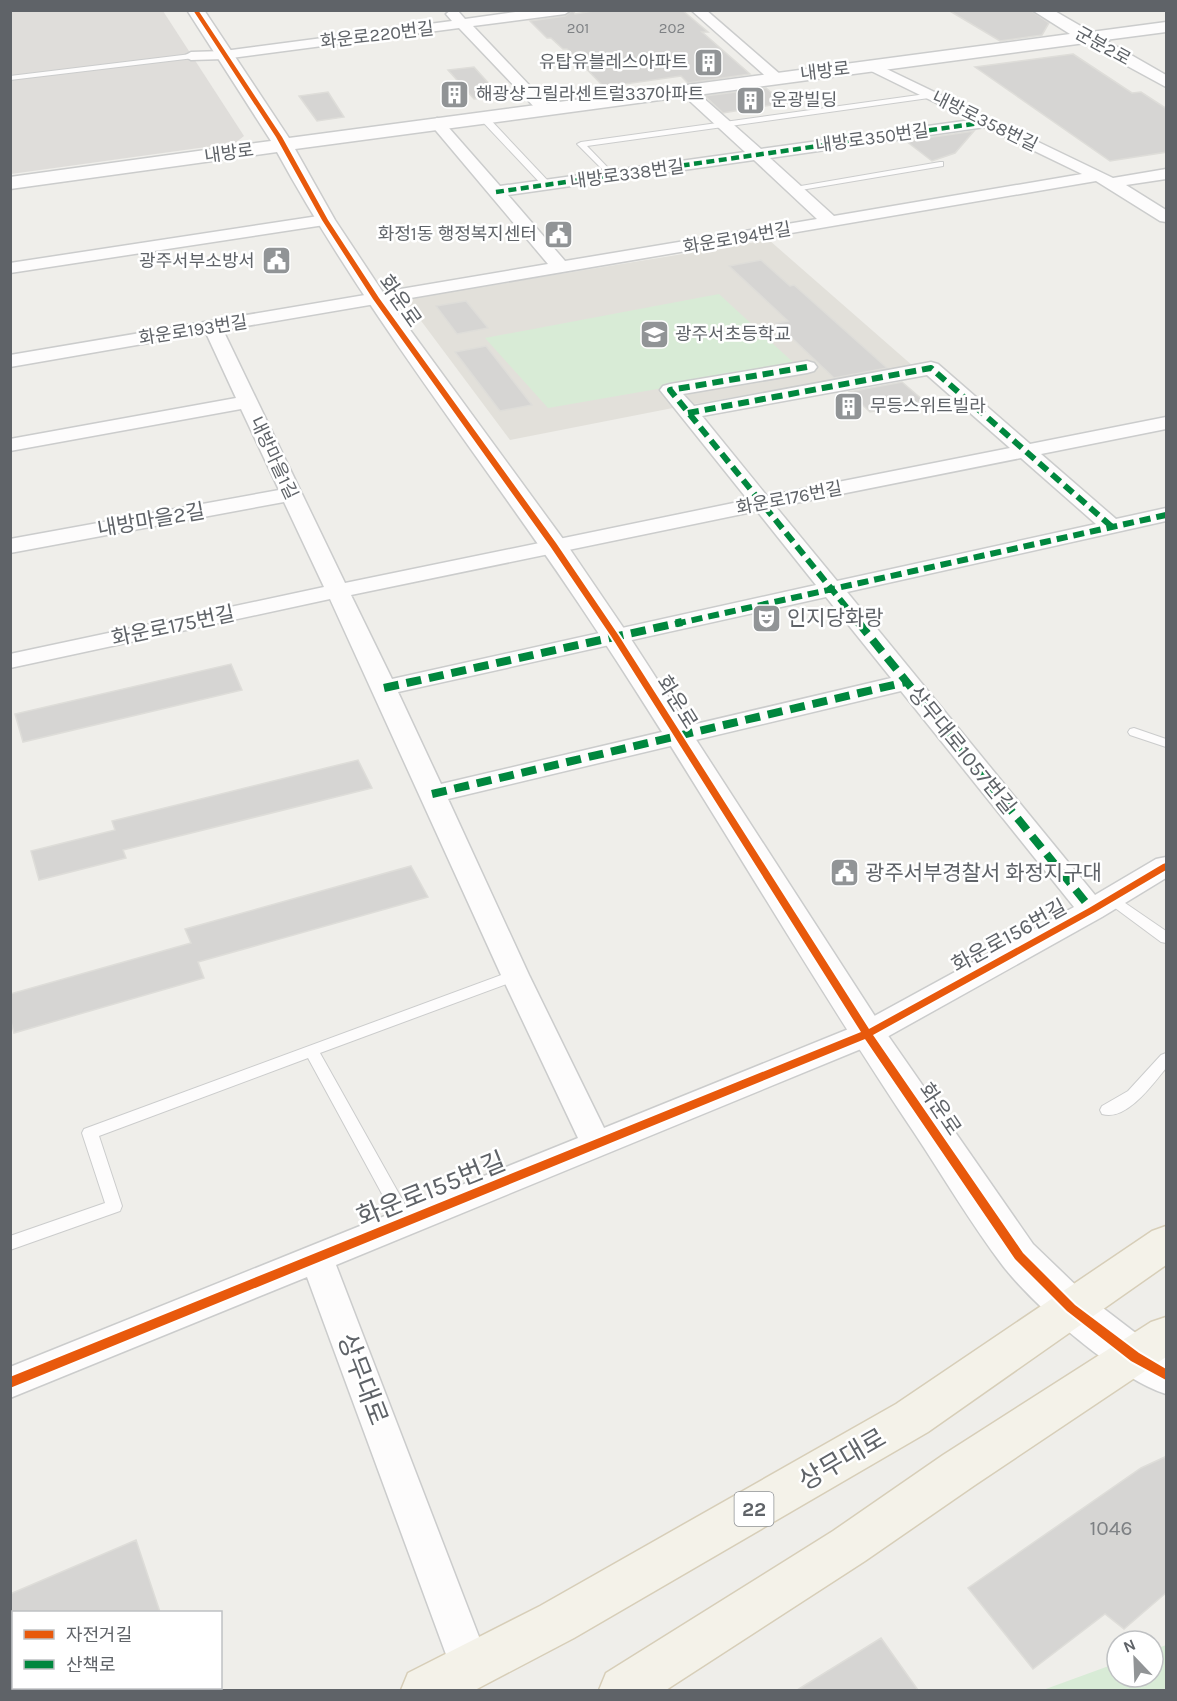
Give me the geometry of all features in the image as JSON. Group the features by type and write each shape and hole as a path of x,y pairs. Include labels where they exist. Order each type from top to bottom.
{"main road":[{"name":"상무대로","path":"425,1690 557,1622 912,1418 1167,1243"},
{"path":"622,1690 849,1546 959,1470 1156,1356"}],"street":[{"name":"화운로","path":"195,10 284,146 325,220 376,299 553,545 615,636 867,1034 1019,1256 1071,1308 1156,1356"},
{"path":"450,10 544,109"},
{"name":"화운로220번길","path":"191,56 224,55 565,10"},
{"path":"697,10 776,78"},
{"name":"군분2로","path":"1040,10 1167,82"},
{"name":"내방로","path":"10,183 437,123 1167,27"},
{"name":"내방로358번길","path":"870,65 1105,179 1167,218"},
{"path":"686,90 831,222"},
{"name":"내방로350번길","path":"757,155 987,122"},
{"path":"437,123 561,268"},
{"name":"내방로338번길","path":"496,192 757,155"},
{"name":"화운로194번길","path":"376,299 831,222 1105,179 1167,174"},
{"path":"10,268 325,220"},
{"name":"화운로193번길","path":"10,360 376,299"},
{"name":"내방마을1길","path":"212,327 336,590"},
{"path":"807,367 670,390 685,410 930,368 1112,527"},
{"path":"10,445 248,402"},
{"name":"상무대로1057번길","path":"685,410 906,682 1102,904"},
{"name":"화운로176번길","path":"553,545 1167,423"},
{"name":"내방마을2길","path":"10,546 291,494"},
{"path":"384,688 1167,514"},
{"name":"화운로175번길","path":"10,661 553,545"},
{"path":"336,590 384,688 514,975 597,1145"},
{"name":"화운로","path":"432,794 906,682"},
{"name":"화운로156번길","path":"867,1034 1167,866"},
{"name":"화운로155번길","path":"10,1383 867,1034"},
{"name":"상무대로","path":"317,1258 471,1668"}],"lane":[{"path":"10,78 191,56"},
{"name":"내방로350번길","path":"611,176 581,144 933,95"},
{"path":"483,117 547,185"},
{"name":"내방로350번길","path":"795,189 939,164"},
{"path":"1134,732 1167,743"},
{"path":"1102,904 1167,938"},
{"path":"10,1243 114,1206 90,1133 514,975"},
{"path":"312,1052 405,1222"},
{"path":"1107,1110 1124,1105 1134,1097 1167,1059"}],"shaded area":[{"path":"10,11 163,11 244,136 235,143 11,174"},
{"name":"광주서초등학교","path":"769,240 913,366 683,406 510,440 407,302 413,298"}],"green space":[{"path":"719,294 796,365 548,408 485,338"},
{"path":"1165,1645 1166,1690 1043,1690 1105,1667 1105,1689 1165,1689"}],"building":[{"path":"573,10 575,14 600,10 682,10 708,32 702,32 750,74 688,83 681,76 604,87 567,49 563,49 551,38 547,38 530,21 565,16"},
{"path":"948,10 1030,10 1049,23 1042,35 1000,41"},
{"path":"1073,54 1132,93 1141,92 1167,109 1167,152 1110,161 975,67"},
{"path":"474,67 500,96 474,99 448,70"},
{"name":"운광빌딩","path":"766,88 784,103 723,113 705,96"},
{"path":"328,92 344,117 317,121 299,96"},
{"path":"974,131 955,153 932,161 906,141"},
{"path":"761,260 790,286 794,285 887,368 834,378 776,323 788,321 729,266"},
{"path":"466,301 488,328 457,334 436,306"},
{"path":"486,346 532,405 500,411 455,352"},
{"path":"902,382 924,401 870,412 849,392"},
{"path":"231,664 242,690 23,742 15,714"},
{"path":"358,760 372,788 123,850 126,858 39,880 31,851 115,830 112,821"},
{"path":"411,866 428,897 198,962 204,978 14,1033 10,1018 10,994 191,943 185,929"},
{"path":"1167,1456 1167,1592 1124,1629 1105,1614 1033,1669 968,1588 1141,1468"},
{"path":"136,1540 160,1611 10,1612 10,1594"},
{"path":"881,1638 918,1690 797,1690"}],"marked path":[{"path":"496,192 987,122"},
{"path":"807,367 670,390 1092,910"},
{"path":"688,413 931,368 1112,527"},
{"path":"384,688 1166,515"},
{"path":"432,794 906,682"}],"cycle path":[{"path":"195,10 279,137 325,220 376,299 553,545 615,636 867,1034 1019,1256 1071,1308 1135,1357 1166,1375"},
{"path":"10,1383 867,1034 1092,910 1166,866"}],"place":[{"name":"유탑유블레스아파트","path":"709,62"},
{"name":"해광샹그릴라센트럴337아파트","path":"455,94"},
{"name":"운광빌딩","path":"750,100"},
{"name":"화정1동 행정복지센터","path":"558,234"},
{"name":"광주서부소방서","path":"276,261"},
{"name":"광주서초등학교","path":"654,334"},
{"name":"무등스위트빌라","path":"849,406"},
{"name":"인지당화랑","path":"766,618"},
{"name":"광주서부경찰서 화정지구대","path":"844,873"}]}
